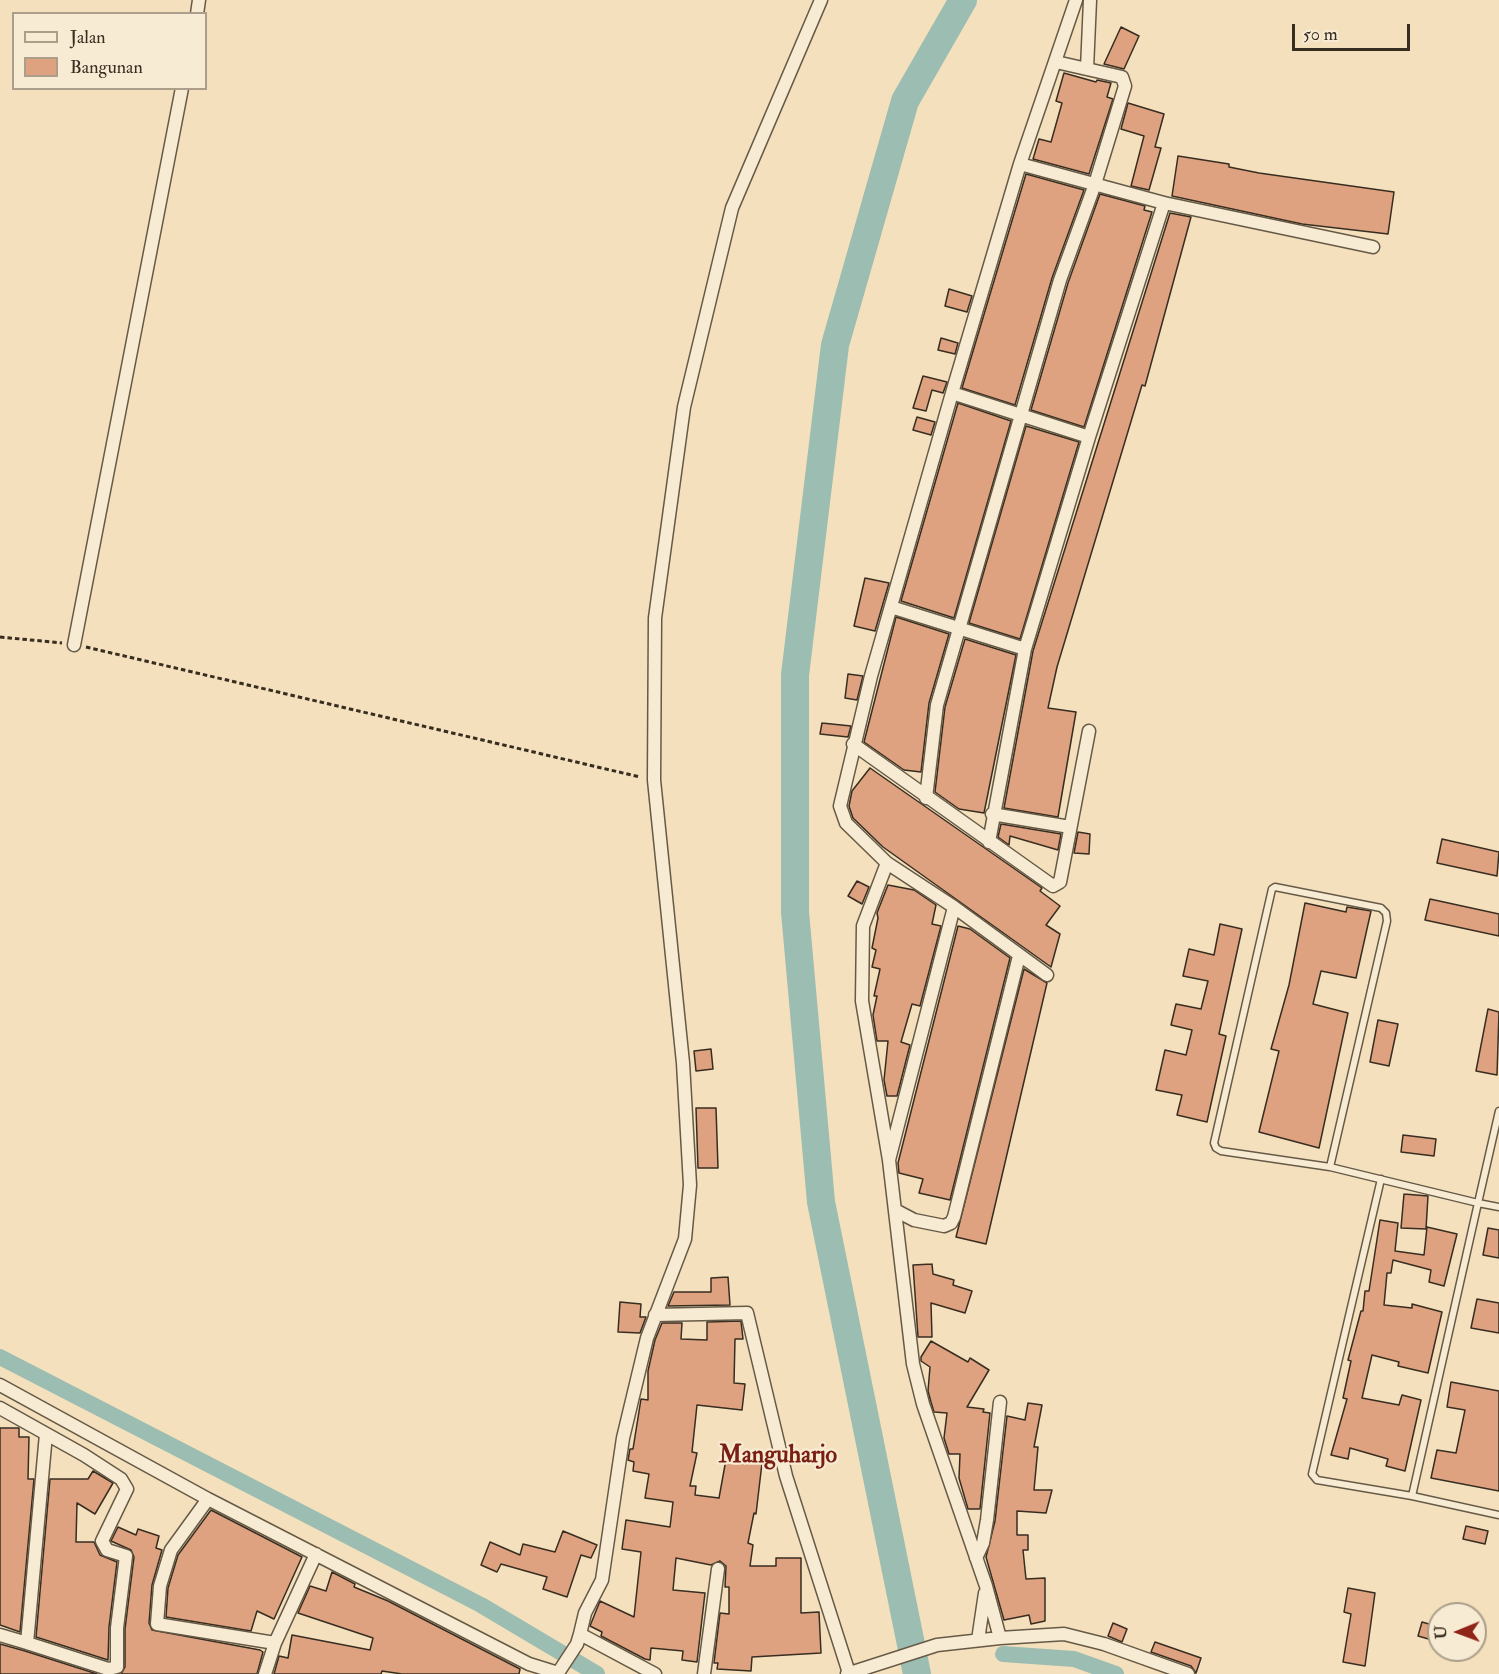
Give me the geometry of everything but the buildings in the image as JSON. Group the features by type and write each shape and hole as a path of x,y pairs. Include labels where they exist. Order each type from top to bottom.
{"street":[{"path":"0,1635 113,1669 119,1663 117,1628 126,1556 107,1550 102,1541 127,1489 121,1479 0,1408 5,1389 208,1499 529,1664 559,1671 579,1639 585,1612 602,1580 623,1438 655,1315 685,1239 690,1185 686,1104 654,780 655,618 684,407 732,208 821,0"},
{"path":"1047,975 954,907 887,863 846,823 840,806 853,744 952,393 1020,164 1076,0"},
{"path":"1087,69 1090,0"},
{"path":"926,798 937,705 1060,280 1095,184 1125,81 1122,77 1056,62"},
{"path":"74,645 182,90"},
{"path":"1020,164 1164,203 1373,247"},
{"path":"989,842 992,814 1025,649 1089,437 1164,203"},
{"path":"952,393 1089,437"},
{"path":"891,607 1025,649"},
{"path":"853,744 1053,886 1060,882 1089,731"},
{"path":"992,814 1070,827"},
{"path":"887,863 863,926 862,1001 889,1160 914,1364 923,1404 986,1586 1000,1638"},
{"path":"889,1160 954,907"},
{"path":"895,1210 914,1220 944,1226 951,1223 1019,956"},
{"path":"655,1315 747,1313 786,1476 848,1674 937,1646 978,1640 1064,1634 1104,1644 1188,1674"},
{"path":"976,1558 983,1543 987,1520 1000,1402"},
{"path":"27,1643 46,1434"},
{"path":"208,1499 171,1550 160,1586 157,1624 275,1643"},
{"path":"265,1674 275,1643 316,1554"},
{"path":"704,1674 718,1569"},
{"path":"978,1640 986,1586"},
{"path":"579,1639 655,1674"}],"lane":[{"path":"1330,1167 1387,921 1381,908 1275,887 1272,889 1214,1143 1221,1151 1330,1167 1499,1207"},
{"path":"1412,1496 1499,1111"},
{"path":"1381,1179 1312,1474 1317,1480 1412,1496 1499,1515"}],"path":[{"path":"0,637 74,645 654,780"}],"waterway":[{"path":"917,1674 821,1202 795,912 795,675 835,345 905,101 963,0"},
{"path":"0,1357 481,1605 597,1674"},
{"path":"1003,1654 1074,1659 1116,1674"}],"district":[{"name":"Manguharjo","path":"778,1457"}]}
